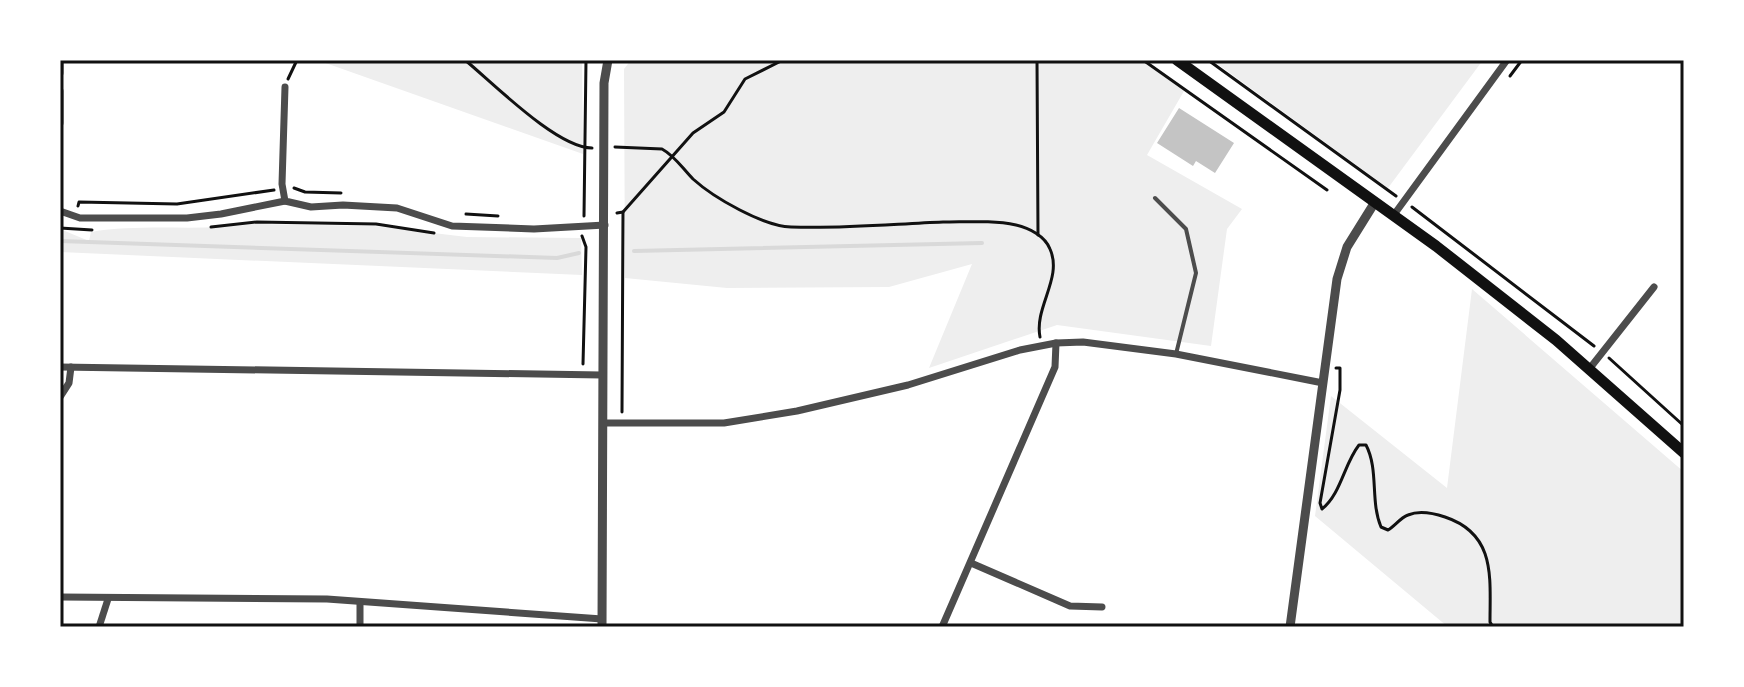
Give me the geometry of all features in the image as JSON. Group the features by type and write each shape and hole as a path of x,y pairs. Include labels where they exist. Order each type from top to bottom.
{"main road":[{"path":"1177,60 1436,246 1590,368 1684,453"}],"street":[{"path":"60,60 60,73"},
{"path":"60,597 327,599 602,623 604,83 608,60"},
{"path":"1393,216 1507,60"},
{"path":"285,87 285,201"},
{"path":"60,91 60,123"},
{"path":"60,211 74,217 203,217 285,201 311,207 397,208 452,226 534,229 605,225"},
{"path":"1290,627 1337,279 1347,247 1375,202"},
{"path":"1590,368 1654,287"},
{"path":"603,423 724,423 797,411 908,385 1056,343 1083,342 1176,354 1323,383"},
{"path":"942,627 1055,367 1056,343"},
{"path":"60,367 602,375"},
{"path":"60,397 69,383 71,367"},
{"path":"971,563 1070,606 1102,607"},
{"path":"99,627 108,599"},
{"path":"360,602 360,627"}],"lane":[{"path":"1155,198 1186,229 1196,273 1176,354"}],"path":[{"path":"285,87 297,60"},
{"path":"465,60 553,134 585,148 656,148 673,157 693,178 718,197 779,225 988,222 1012,224 1038,235 1050,249 1053,268 1037,325 1041,346"},
{"path":"584,218 586,60"},
{"path":"617,213 623,212 693,133 724,112 745,79 783,60"},
{"path":"1037,60 1038,235"},
{"path":"1143,60 1327,190"},
{"path":"1208,60 1404,201 1602,352 1684,426"},
{"path":"71,230 79,202 177,204 283,189 350,194"},
{"path":"622,423 623,212"},
{"path":"463,214 501,216"},
{"path":"200,227 257,222 376,224 440,234"},
{"path":"60,228 98,229"},
{"path":"582,236 586,247 583,374"},
{"path":"1326,367 1340,368 1340,390 1320,503 1322,509 1329,503 1351,455 1359,445 1366,445 1381,527 1388,530 1410,514 1433,513 1461,523 1478,539 1487,555 1490,622 1493,627"}],"shaded area":[{"path":"317,60 582,60 583,154"},
{"path":"631,60 1141,60 1184,91 1147,155 1242,209 1227,229 1211,346 1057,325 929,368 972,264 889,287 727,288 625,278 624,69"},
{"path":"1212,60 1483,60 1388,188"},
{"path":"253,224 374,226 467,237 581,238 582,275 60,252 60,229 89,241 91,232 111,229"},
{"path":"1472,289 1684,472 1684,627 1448,627 1315,516 1331,396 1447,488"}],"building":[{"path":"1179,108 1234,143 1215,173 1196,161 1193,166 1157,143"}],"waterway":[{"path":"60,241 557,258 579,253"},
{"path":"634,251 982,243"}]}
